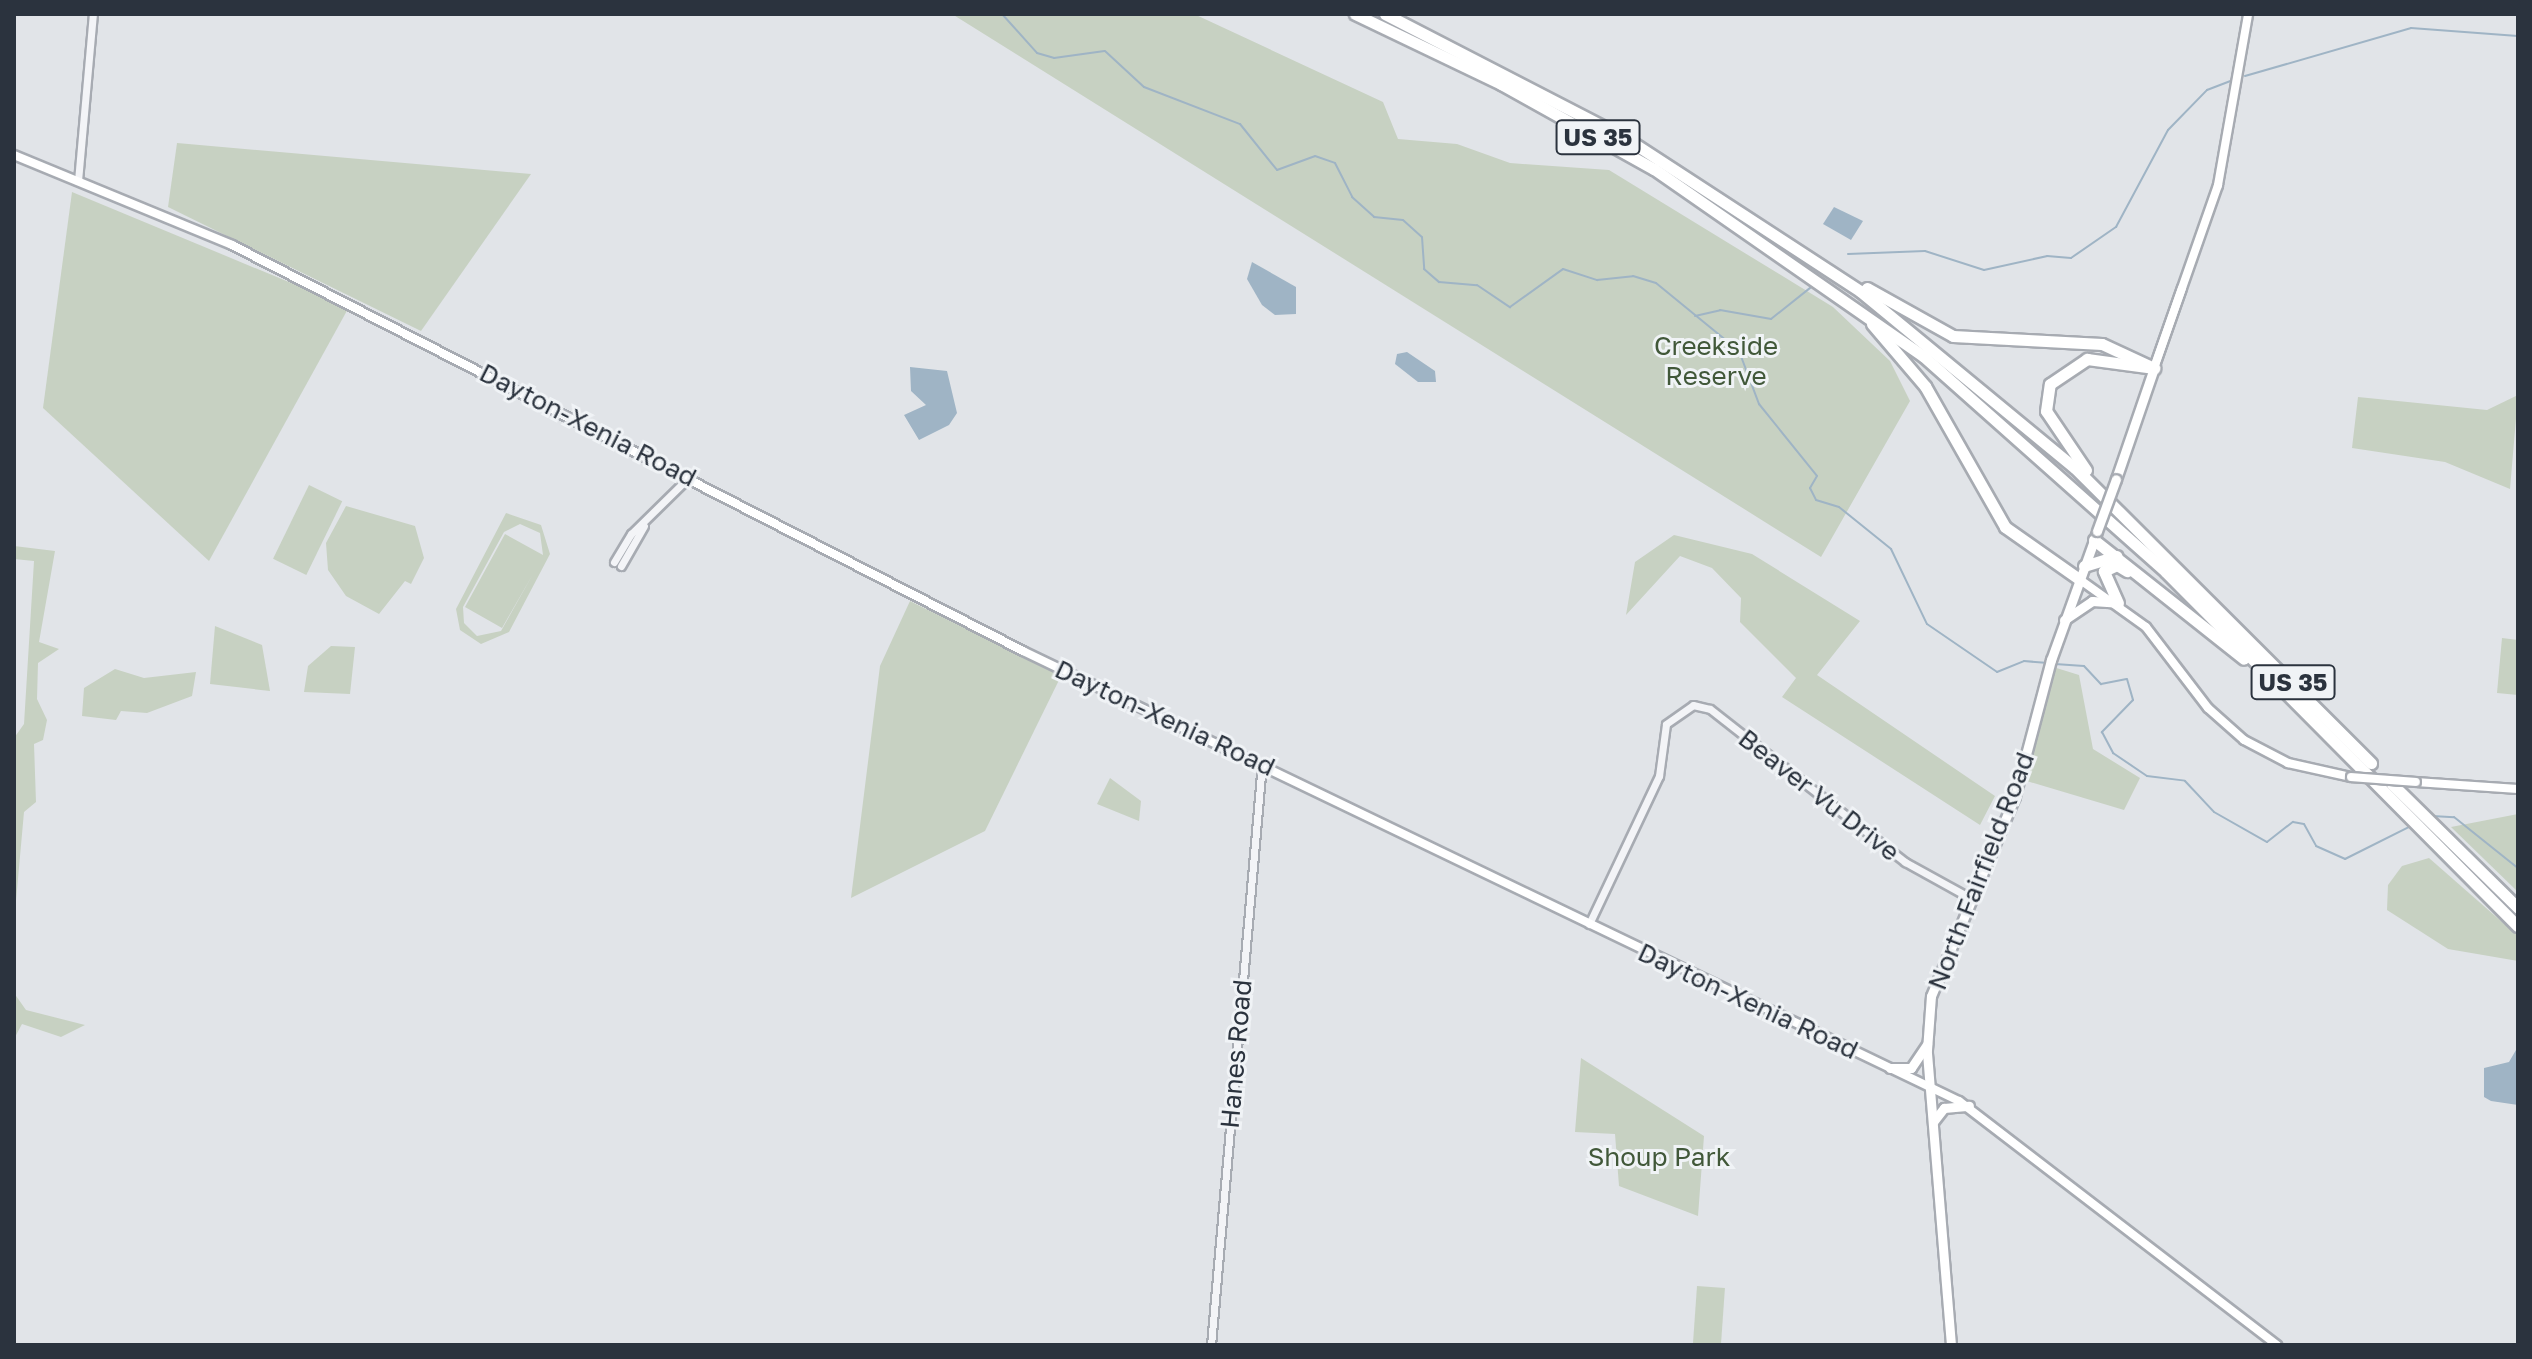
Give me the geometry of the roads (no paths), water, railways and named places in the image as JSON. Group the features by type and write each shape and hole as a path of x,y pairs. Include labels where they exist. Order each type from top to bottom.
{"highway":[{"name":"US 35","path":"1355,14 1577,124 1827,283 2048,460 2297,703 2414,812"},
{"name":"US 35","path":"1385,14 1577,111 1777,233 1993,396 2123,514 2440,838 2518,908"},
{"path":"1777,233 1953,336 2102,344 2154,368"},
{"path":"1827,283 1925,386 2005,527 2079,579"},
{"path":"2123,514 2062,439 2045,396 2061,370 2087,359 2154,368"},
{"path":"2096,536 2116,556 2297,703"},
{"path":"2084,566 2116,556"},
{"path":"2118,603 2102,578 2109,567 2160,589"},
{"name":"US 35","path":"2440,838 2518,926"}],"main road":[{"name":"North Fairfield Road","path":"1951,1345 1927,1044 1937,974 2015,796 2059,635 2116,479 2227,151 2248,14"},
{"name":"Dayton-Xenia Road","path":"14,155 232,245 1023,651 1262,763 1969,1106 2277,1345"},
{"path":"2079,579 2118,603 2244,740 2288,763 2351,777 2518,789"},
{"path":"2064,620 2092,601 2118,603"},
{"path":"1890,1068 1911,1068 1927,1044"},
{"path":"1933,1122 1944,1108 1969,1106"}],"street":[{"path":"78,181 93,14"},
{"path":"617,564 648,521 689,477"},
{"name":"Beaver Vu Drive","path":"1589,924 1662,767 1669,719 1688,705 1710,709 1905,862 1972,899"},
{"name":"Hanes Road","path":"1211,1345 1262,763"}],"water":[{"path":"1834,207 1863,221 1851,240 1823,224"},
{"path":"1252,262 1296,287 1296,314 1275,315 1262,305 1247,279"},
{"path":"1407,352 1435,371 1436,382 1418,382 1395,364 1397,354"},
{"path":"910,367 947,371 957,413 949,425 919,440 904,415 926,405 911,391"},
{"path":"2516,1050 2518,1105 2484,1097 2484,1068 2509,1062"}],"waterway":[{"path":"1002,14 1037,53 1054,58 1105,51 1144,87 1240,124 1277,170 1315,156 1335,163 1352,197 1374,217 1403,220 1422,237 1424,269 1439,282 1477,285 1510,307 1563,269 1597,280 1633,276 1656,283 1739,351 1759,404 1817,476 1810,488 1816,500 1839,507 1891,549 1927,624 1997,672 2024,661 2045,663"},
{"path":"2245,76 2411,28 2518,36"},
{"path":"1848,254 1925,251 1984,270 2047,256 2071,258 2116,227 2168,130 2207,90 2235,79"},
{"path":"1695,316 1720,310 1771,319 1810,288"},
{"path":"2055,664 2084,666 2101,684 2127,679 2133,700 2102,732 2113,753 2147,776 2185,781 2214,812 2267,842 2293,822 2304,824 2316,846 2345,859 2411,826"},
{"path":"2432,816 2454,817 2518,868"}],"park label":[{"name":"Creekside Reserve","path":"1716,361"},
{"name":"Shoup Park","path":"1659,1157"}]}
